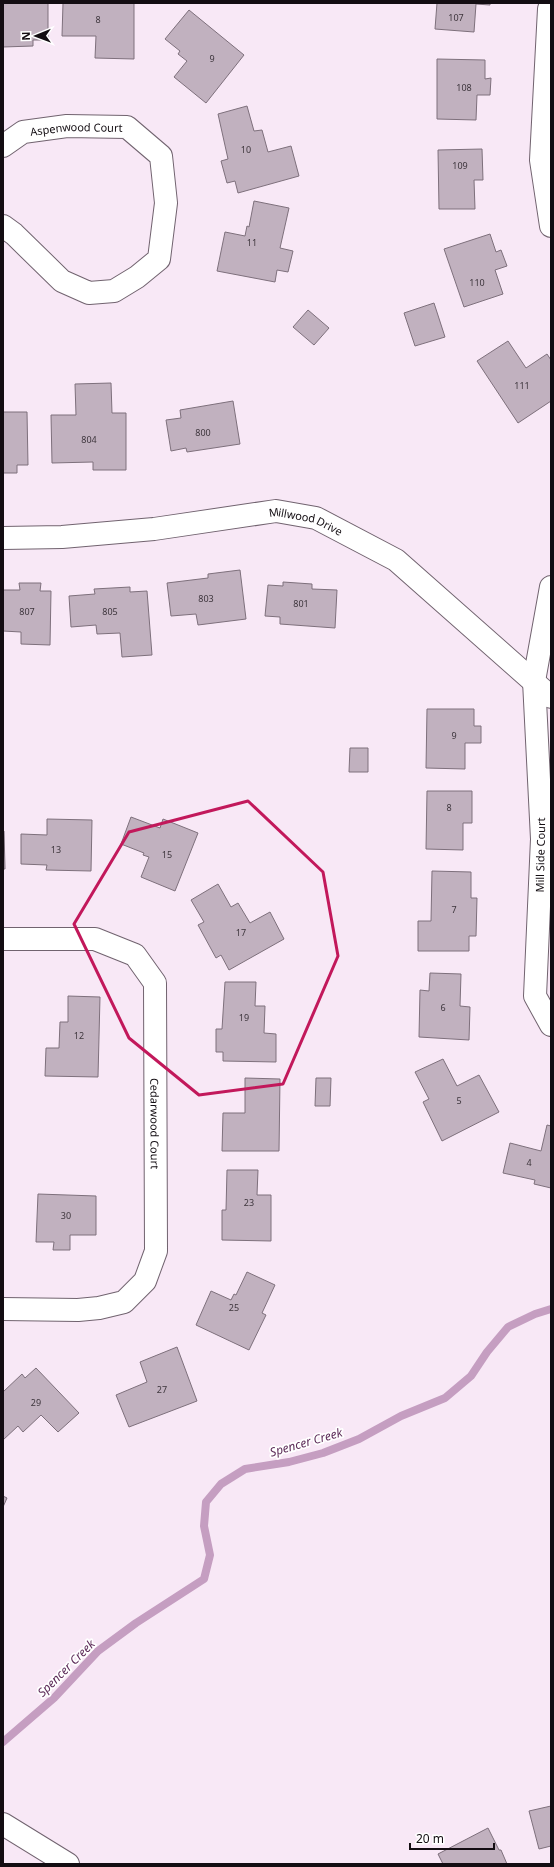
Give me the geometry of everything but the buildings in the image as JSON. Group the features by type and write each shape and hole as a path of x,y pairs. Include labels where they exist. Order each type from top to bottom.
{"street":[{"path":"551,4 541,160 551,226"},
{"name":"Aspenwood Court","path":"3,146 23,132 67,126 127,127 161,156 166,203 159,259 137,277 114,292 89,293 62,281 14,234 3,226"},
{"name":"Millwood Drive","path":"3,538 62,537 154,529 276,511 316,518 396,560 551,697"},
{"name":"Mill Side Court","path":"551,587 534,681 547,836 535,996 551,1025"},
{"name":"Cedarwood Court","path":"3,939 96,939 135,955 155,983 156,1251 145,1281 124,1302 99,1308 78,1310 3,1309"},
{"path":"3,1824 68,1864"}],"highlighted area":[{"path":"248,801 323,872 338,956 283,1084 199,1095 129,1038 74,924 129,832"}],"waterway":[{"name":"Spencer Creek","path":"3,1742 54,1698 98,1651 136,1623 204,1579 210,1555 204,1526 206,1502 221,1484 245,1469 289,1462 323,1453 359,1439 401,1416 445,1398 471,1376 487,1352 508,1327 535,1314 551,1309"}]}
